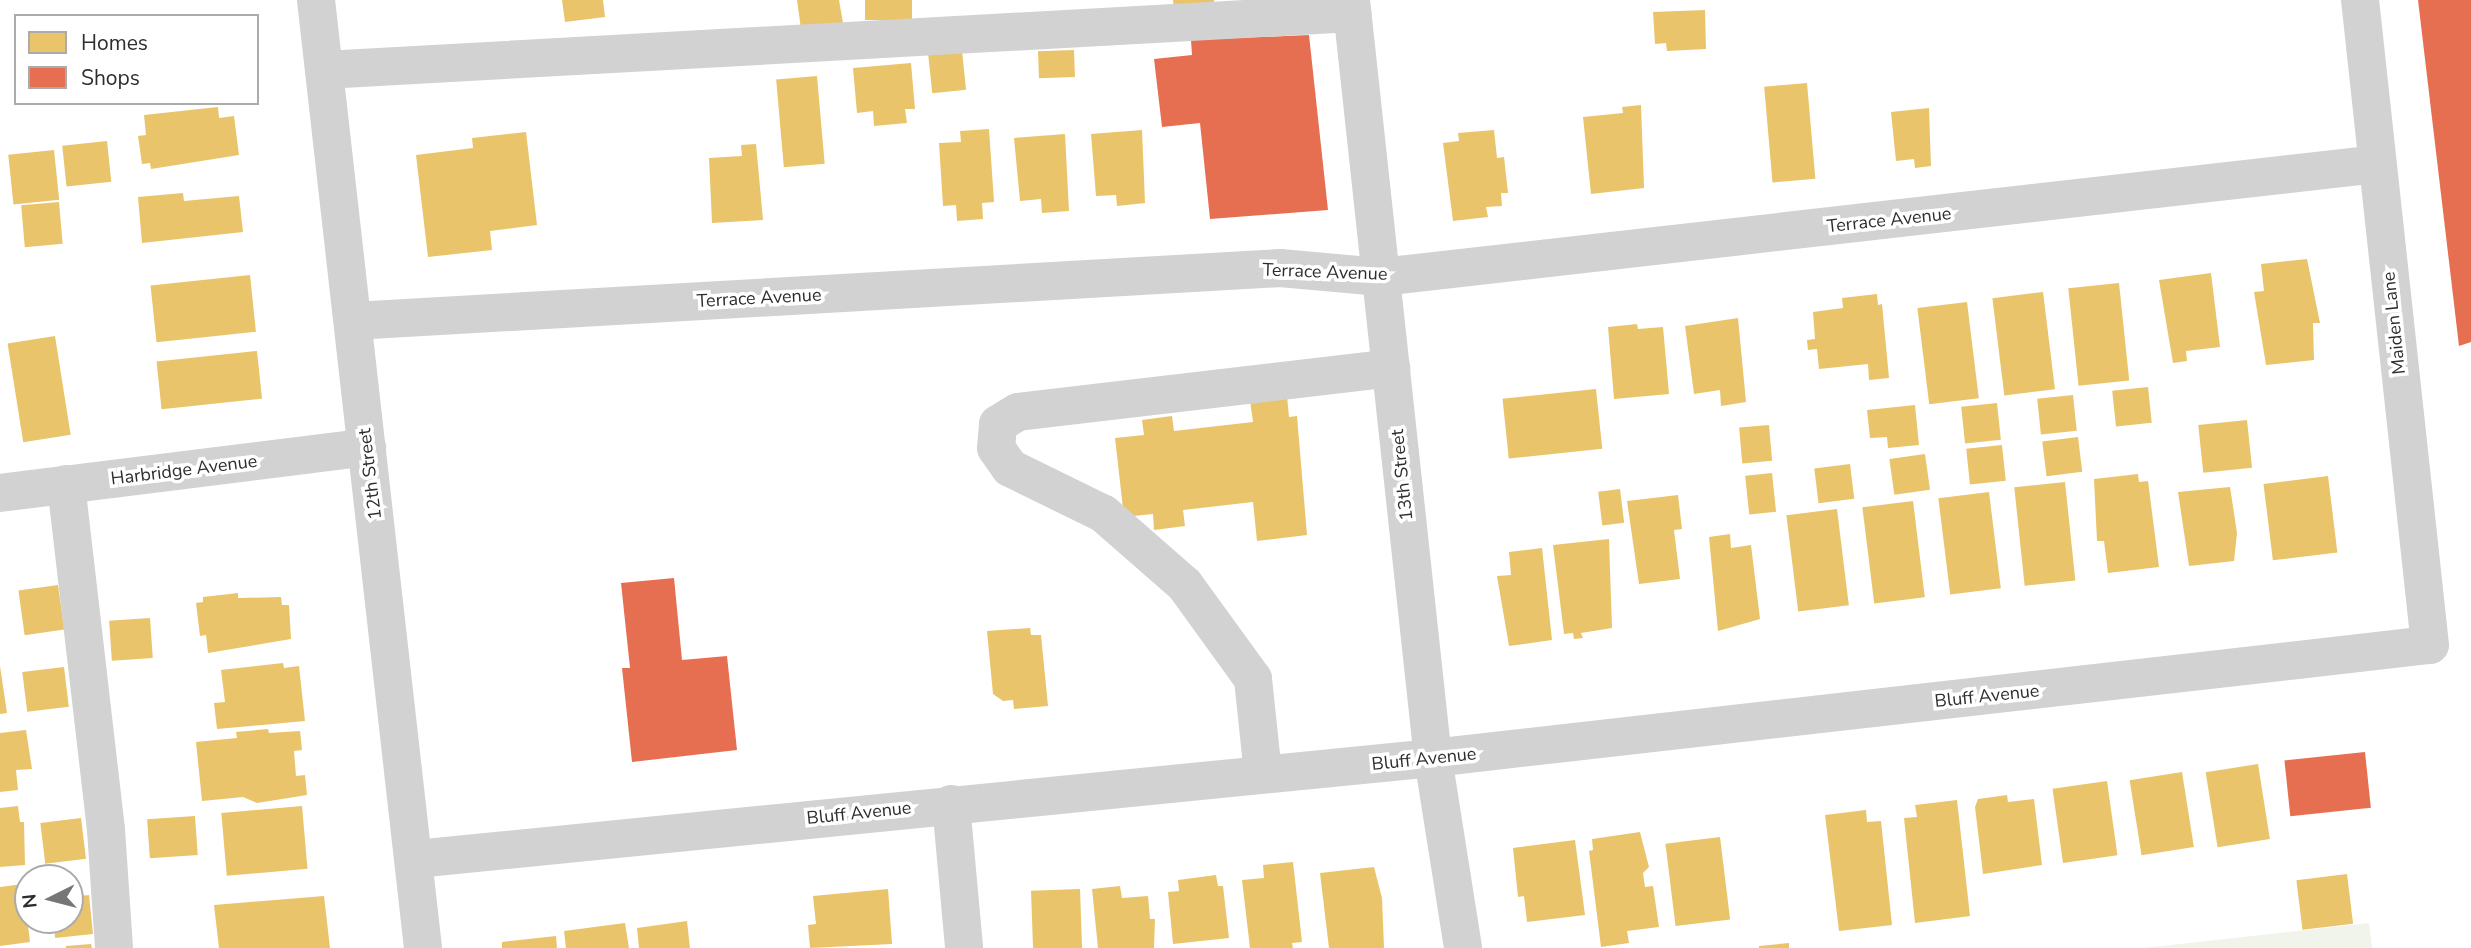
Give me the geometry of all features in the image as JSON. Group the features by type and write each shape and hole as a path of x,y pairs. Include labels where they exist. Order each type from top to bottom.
{"street":[{"name":"12th Street","path":"316,0 416,859 423,948"},
{"name":"Maiden Lane","path":"2360,0 2430,645"},
{"path":"324,70 1351,6"},
{"name":"13th Street","path":"1351,6 1433,758 1463,948"},
{"name":"Terrace Avenue","path":"353,321 1280,268 1381,277 2377,164"},
{"path":"1263,774 1253,679 1185,585 1104,514 1010,468 996,448 998,424 1017,412 1391,368"},
{"name":"Harbridge Avenue","path":"0,492 367,447"},
{"path":"66,484 106,830 114,948"},
{"name":"Bluff Avenue","path":"416,859 1433,758 2430,645"},
{"path":"951,804 964,948"}],"shaded area":[{"path":"2369,923 2372,948 2144,948"}],"building: Homes":[{"path":"562,0 603,0 605,17 565,22"},
{"path":"797,0 839,0 843,23 801,29"},
{"path":"865,0 912,0 912,20 865,20"},
{"path":"1173,0 1214,0 1214,6 1174,9"},
{"path":"1705,10 1706,49 1667,51 1666,43 1655,44 1653,12"},
{"path":"1074,50 1075,77 1039,78 1038,51"},
{"path":"962,51 966,90 932,93 928,55"},
{"path":"911,63 915,109 905,109 907,123 874,126 873,111 857,113 853,68"},
{"path":"817,76 825,164 784,167 776,80"},
{"path":"1807,83 1815,179 1773,182 1764,87"},
{"path":"1641,105 1644,188 1591,194 1583,117 1623,113 1622,107"},
{"path":"218,107 219,118 234,116 239,155 151,169 150,163 142,164 138,136 146,135 144,115"},
{"path":"1929,108 1931,166 1915,168 1914,159 1896,161 1891,112"},
{"path":"989,129 994,202 982,203 983,219 957,221 956,205 943,206 939,143 961,142 960,131"},
{"path":"1142,130 1145,203 1117,206 1116,195 1096,196 1091,134"},
{"path":"1494,130 1497,158 1504,157 1508,193 1501,193 1502,206 1486,207 1488,217 1453,221 1443,143 1459,141 1458,133"},
{"path":"526,132 537,225 490,231 492,250 428,257 416,155 473,148 472,138"},
{"path":"1065,134 1069,211 1042,213 1041,199 1020,201 1014,138"},
{"path":"107,141 111,182 67,186 62,146"},
{"path":"756,144 763,220 712,223 709,158 742,156 741,145"},
{"path":"54,150 59,200 13,205 8,155"},
{"path":"183,193 184,201 239,196 243,232 142,243 138,197"},
{"path":"59,202 63,244 25,247 21,205"},
{"path":"2307,259 2320,323 2313,323 2314,360 2266,365 2254,292 2264,291 2261,264"},
{"path":"2211,273 2220,347 2186,351 2187,361 2173,363 2159,280"},
{"path":"250,275 256,332 157,342 151,285"},
{"path":"2119,283 2129,380 2079,386 2068,288"},
{"path":"2043,292 2055,389 2004,395 1992,298"},
{"path":"1877,294 1878,305 1882,304 1889,378 1869,380 1868,364 1819,369 1817,349 1808,350 1807,340 1815,339 1813,312 1843,308 1842,298"},
{"path":"1967,302 1979,398 1929,404 1917,308"},
{"path":"1738,318 1746,402 1721,406 1720,390 1694,394 1685,326"},
{"path":"1637,324 1638,329 1663,327 1669,394 1614,399 1608,327"},
{"path":"55,336 71,435 23,442 8,344"},
{"path":"257,351 262,399 162,409 157,362"},
{"path":"1285,375 1289,417 1297,416 1307,535 1257,541 1253,502 1183,510 1185,526 1154,530 1153,514 1124,517 1115,438 1144,435 1142,420 1172,416 1174,431 1253,422 1247,379"},
{"path":"2148,387 2152,423 2116,427 2112,391"},
{"path":"1596,389 1602,449 1509,458 1503,399"},
{"path":"2073,395 2077,431 2041,435 2037,399"},
{"path":"1997,403 2001,440 1965,444 1961,407"},
{"path":"1915,405 1919,445 1888,448 1887,437 1870,438 1867,410"},
{"path":"2247,420 2252,468 2203,473 2198,425"},
{"path":"1769,425 1772,461 1742,463 1739,428"},
{"path":"2078,437 2082,472 2047,476 2042,441"},
{"path":"2002,445 2006,481 1970,485 1966,449"},
{"path":"1925,454 1930,490 1894,495 1889,459"},
{"path":"1850,464 1854,499 1819,503 1814,468"},
{"path":"1772,473 1776,512 1749,515 1745,476"},
{"path":"2138,474 2139,482 2148,481 2159,567 2108,573 2104,541 2097,541 2094,479"},
{"path":"2328,476 2337,552 2273,560 2263,484"},
{"path":"2065,482 2075,580 2025,586 2014,487"},
{"path":"2230,487 2237,533 2234,561 2189,566 2178,492"},
{"path":"1620,489 1624,523 1602,525 1598,492"},
{"path":"1989,492 2001,588 1950,594 1938,498"},
{"path":"1678,495 1682,529 1674,530 1680,579 1639,584 1627,501"},
{"path":"1913,501 1925,597 1874,603 1862,507"},
{"path":"1837,509 1849,605 1798,611 1786,515"},
{"path":"1730,534 1731,548 1751,545 1760,619 1718,631 1709,537"},
{"path":"1609,539 1612,628 1581,633 1583,638 1574,639 1573,633 1564,634 1553,545"},
{"path":"1542,548 1552,640 1509,646 1497,576 1511,575 1509,552"},
{"path":"58,585 64,630 25,635 18,591"},
{"path":"238,593 238,598 281,597 282,605 289,605 291,639 208,653 206,635 200,636 196,603 203,602 203,597"},
{"path":"150,618 153,658 112,661 109,621"},
{"path":"1030,628 1031,635 1041,635 1048,706 1014,709 1013,700 1003,701 993,694 987,631"},
{"path":"283,663 284,668 299,666 305,721 217,729 214,703 225,702 221,670"},
{"path":"0,666 7,713 0,714"},
{"path":"64,667 69,707 27,712 22,672"},
{"path":"268,729 269,733 300,731 302,750 294,751 296,776 305,775 307,795 257,803 243,797 202,801 196,742 237,738 236,732"},
{"path":"26,730 32,769 16,770 18,790 0,792 0,733"},
{"path":"2258,764 2270,839 2218,847 2206,772"},
{"path":"2182,772 2194,847 2142,855 2130,780"},
{"path":"2107,781 2117,855 2063,863 2053,789"},
{"path":"2007,795 2008,802 2034,799 2042,865 1983,874 1975,807 1978,799"},
{"path":"1957,800 1970,916 1915,923 1904,818 1917,817 1915,805"},
{"path":"18,806 20,822 24,822 25,864 0,867 0,808"},
{"path":"302,806 307,869 227,876 221,813"},
{"path":"1866,810 1867,822 1881,821 1892,925 1839,931 1825,815"},
{"path":"195,816 198,855 150,858 147,819"},
{"path":"81,818 86,859 45,864 40,823"},
{"path":"1640,832 1649,867 1643,873 1645,887 1653,886 1659,927 1627,931 1629,943 1601,947 1589,851 1593,850 1592,839"},
{"path":"1720,837 1730,919 1676,926 1665,844"},
{"path":"1575,840 1585,915 1527,922 1524,896 1518,897 1513,848"},
{"path":"1293,862 1302,942 1292,943 1293,948 1250,948 1242,880 1264,878 1263,865"},
{"path":"1374,867 1382,898 1384,948 1329,948 1320,873"},
{"path":"2347,874 2353,924 2302,930 2296,880"},
{"path":"1216,875 1218,886 1223,886 1229,938 1173,944 1168,892 1179,891 1178,880"},
{"path":"14,885 14,934 29,934 30,942 0,946 0,887"},
{"path":"1120,886 1122,898 1148,896 1150,919 1155,919 1154,948 1098,948 1092,889"},
{"path":"888,889 892,944 810,948 808,925 816,924 813,896"},
{"path":"1080,889 1082,948 1033,948 1031,891"},
{"path":"89,895 93,934 55,938 55,934 84,934 84,896"},
{"path":"324,896 330,948 219,948 214,905"},
{"path":"687,921 690,948 639,948 637,928"},
{"path":"625,923 629,948 566,948 564,931"},
{"path":"556,936 557,948 502,948 502,942"},
{"path":"1789,943 1789,948 1759,948 1759,946"},
{"path":"91,944 92,948 66,948 66,946"}],"building: Shops":[{"path":"2418,0 2471,0 2471,342 2459,346"},
{"path":"1309,35 1328,210 1210,219 1200,123 1162,127 1154,59 1192,55 1191,40"},
{"path":"674,578 682,660 727,656 737,750 632,762 622,668 630,668 621,583"},
{"path":"2365,752 2371,808 2290,816 2284,760"}]}
